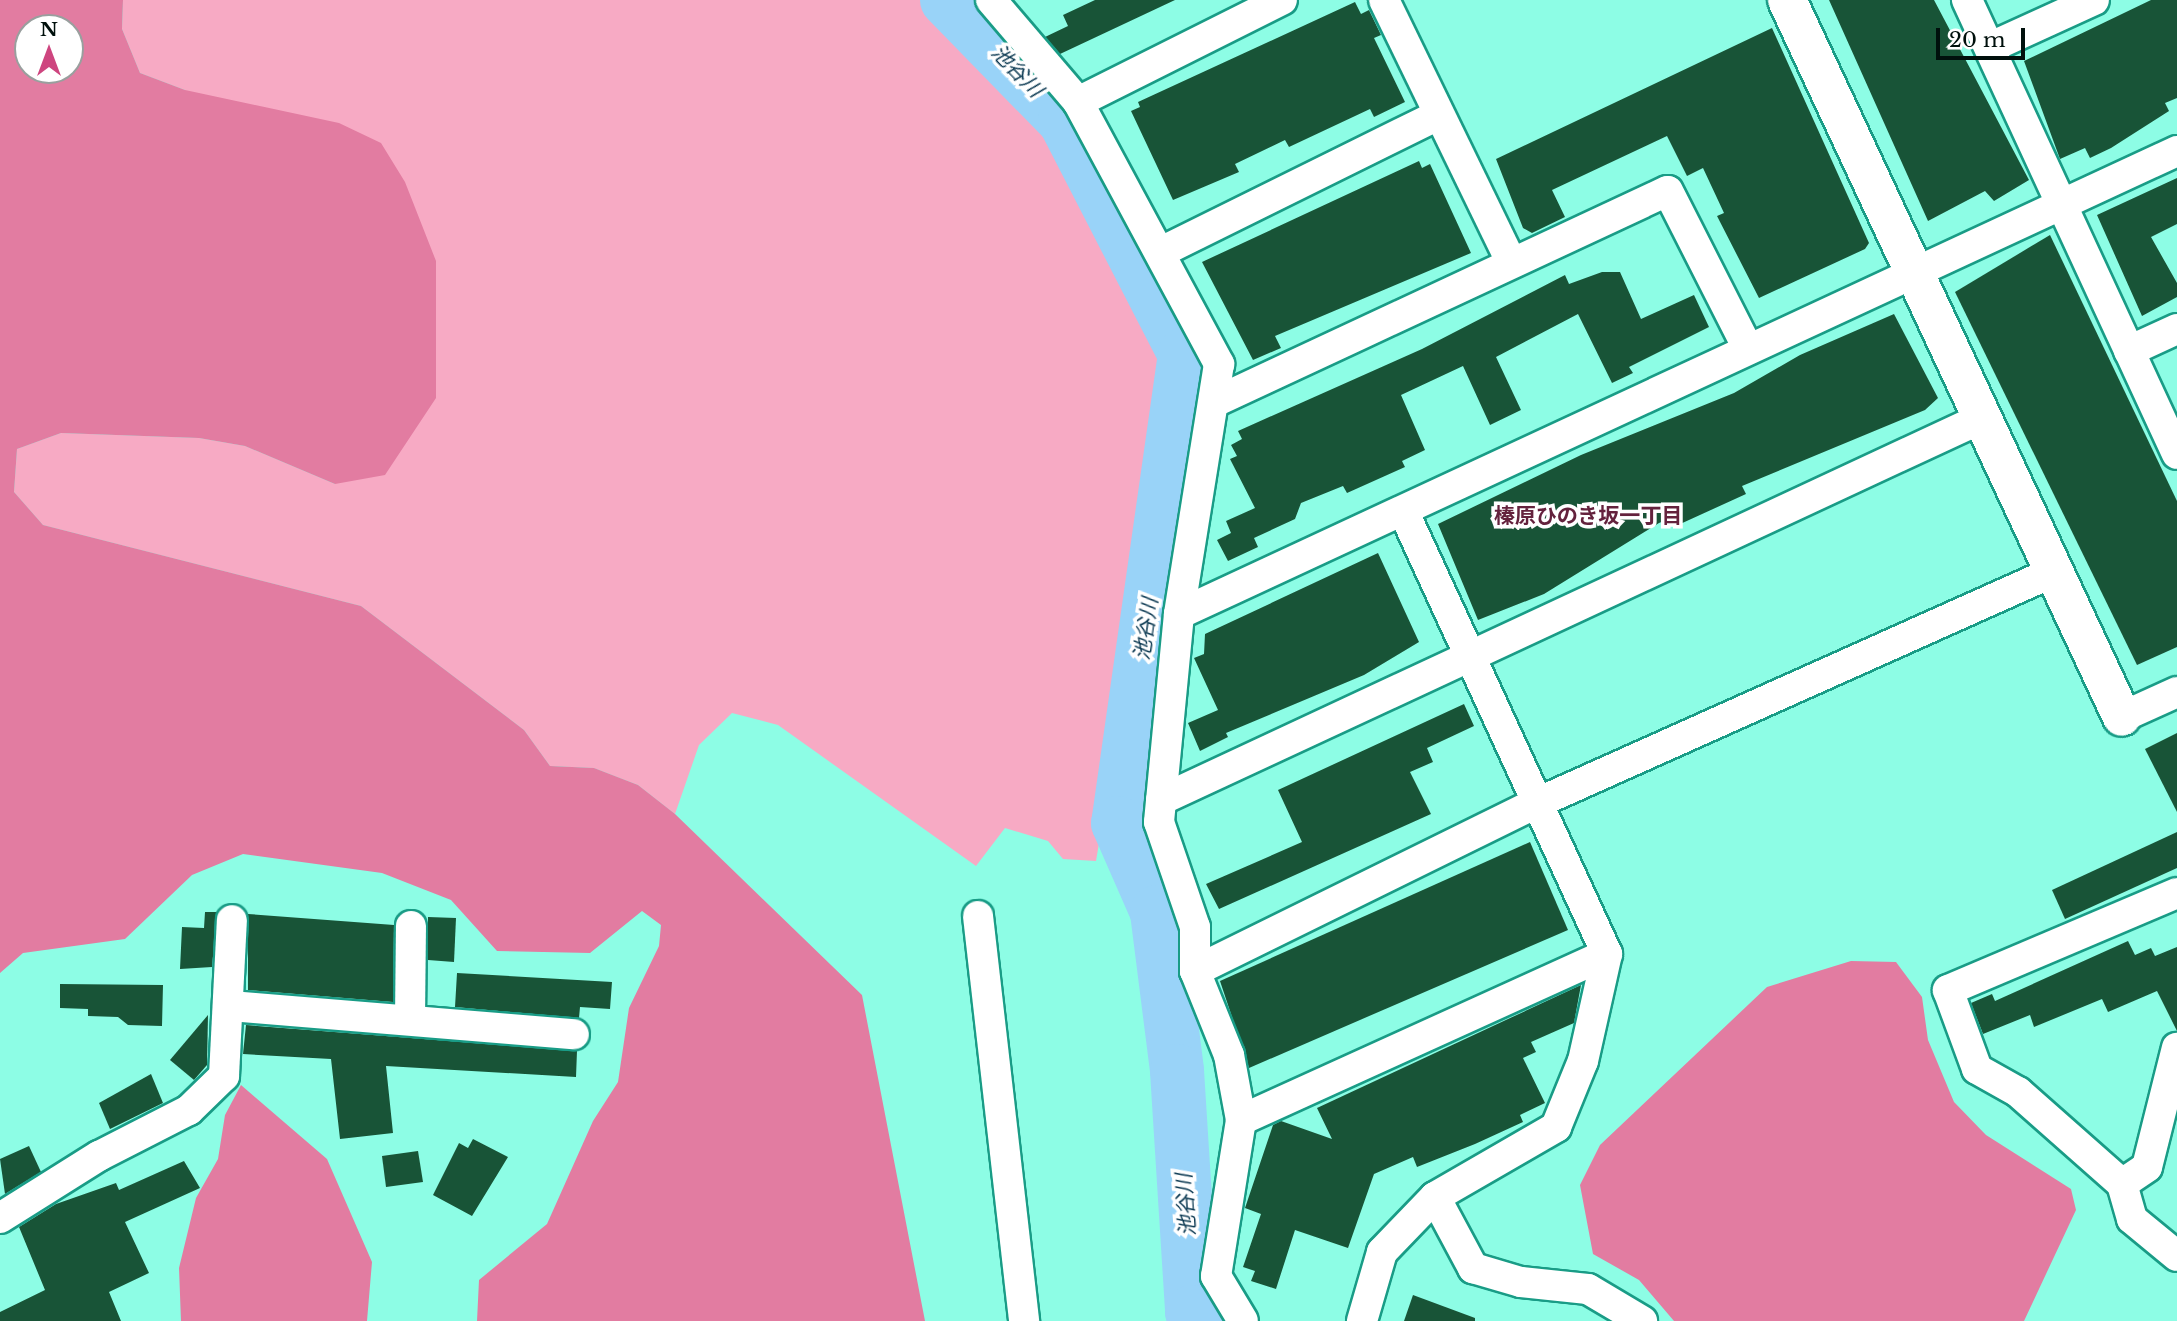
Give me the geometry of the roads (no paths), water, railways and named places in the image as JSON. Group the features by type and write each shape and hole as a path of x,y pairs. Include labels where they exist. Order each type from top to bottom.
{"street":[{"path":"991,0 1078,102 1219,364 1217,401 1179,614 1159,822 1195,927 1195,971 1229,1055 1241,1120 1216,1276 1243,1321"},
{"path":"1078,102 1282,0"},
{"path":"1384,0 1510,260"},
{"path":"1787,0 2052,573 2122,717 2177,691"},
{"path":"1967,0 2177,454"},
{"path":"1991,47 2094,0"},
{"path":"1161,252 1438,115"},
{"path":"1179,614 1404,512 2060,203 2177,151"},
{"path":"1217,401 1510,260 1668,191 1748,349"},
{"path":"2129,351 2177,329"},
{"path":"1161,800 1982,418"},
{"path":"1362,1321 1382,1252 1436,1197 1556,1127 1583,1061 1607,954 1472,654 1404,512"},
{"path":"1195,971 1537,803 2052,573"},
{"path":"2177,893 1948,990 1978,1069 2018,1092 2122,1184 2133,1219 2177,1256"},
{"path":"978,916 1024,1321"},
{"path":"0,1218 204,1099 224,1076 230,1006 232,920"},
{"path":"410,1019 411,926"},
{"path":"1241,1120 1607,954"},
{"path":"230,1006 574,1034"},
{"path":"2122,1184 2147,1167 2177,1048"},
{"path":"1436,1197 1474,1268 1521,1282 1588,1289 1642,1321"}],"waterway":[{"name":"池谷川","path":"947,0 1065,121 1185,354 1118,823 1157,912 1177,1071 1192,1312 1202,1321"}],"district":[{"name":"榛原ひのき坂一丁目","path":"1588,516"}]}
